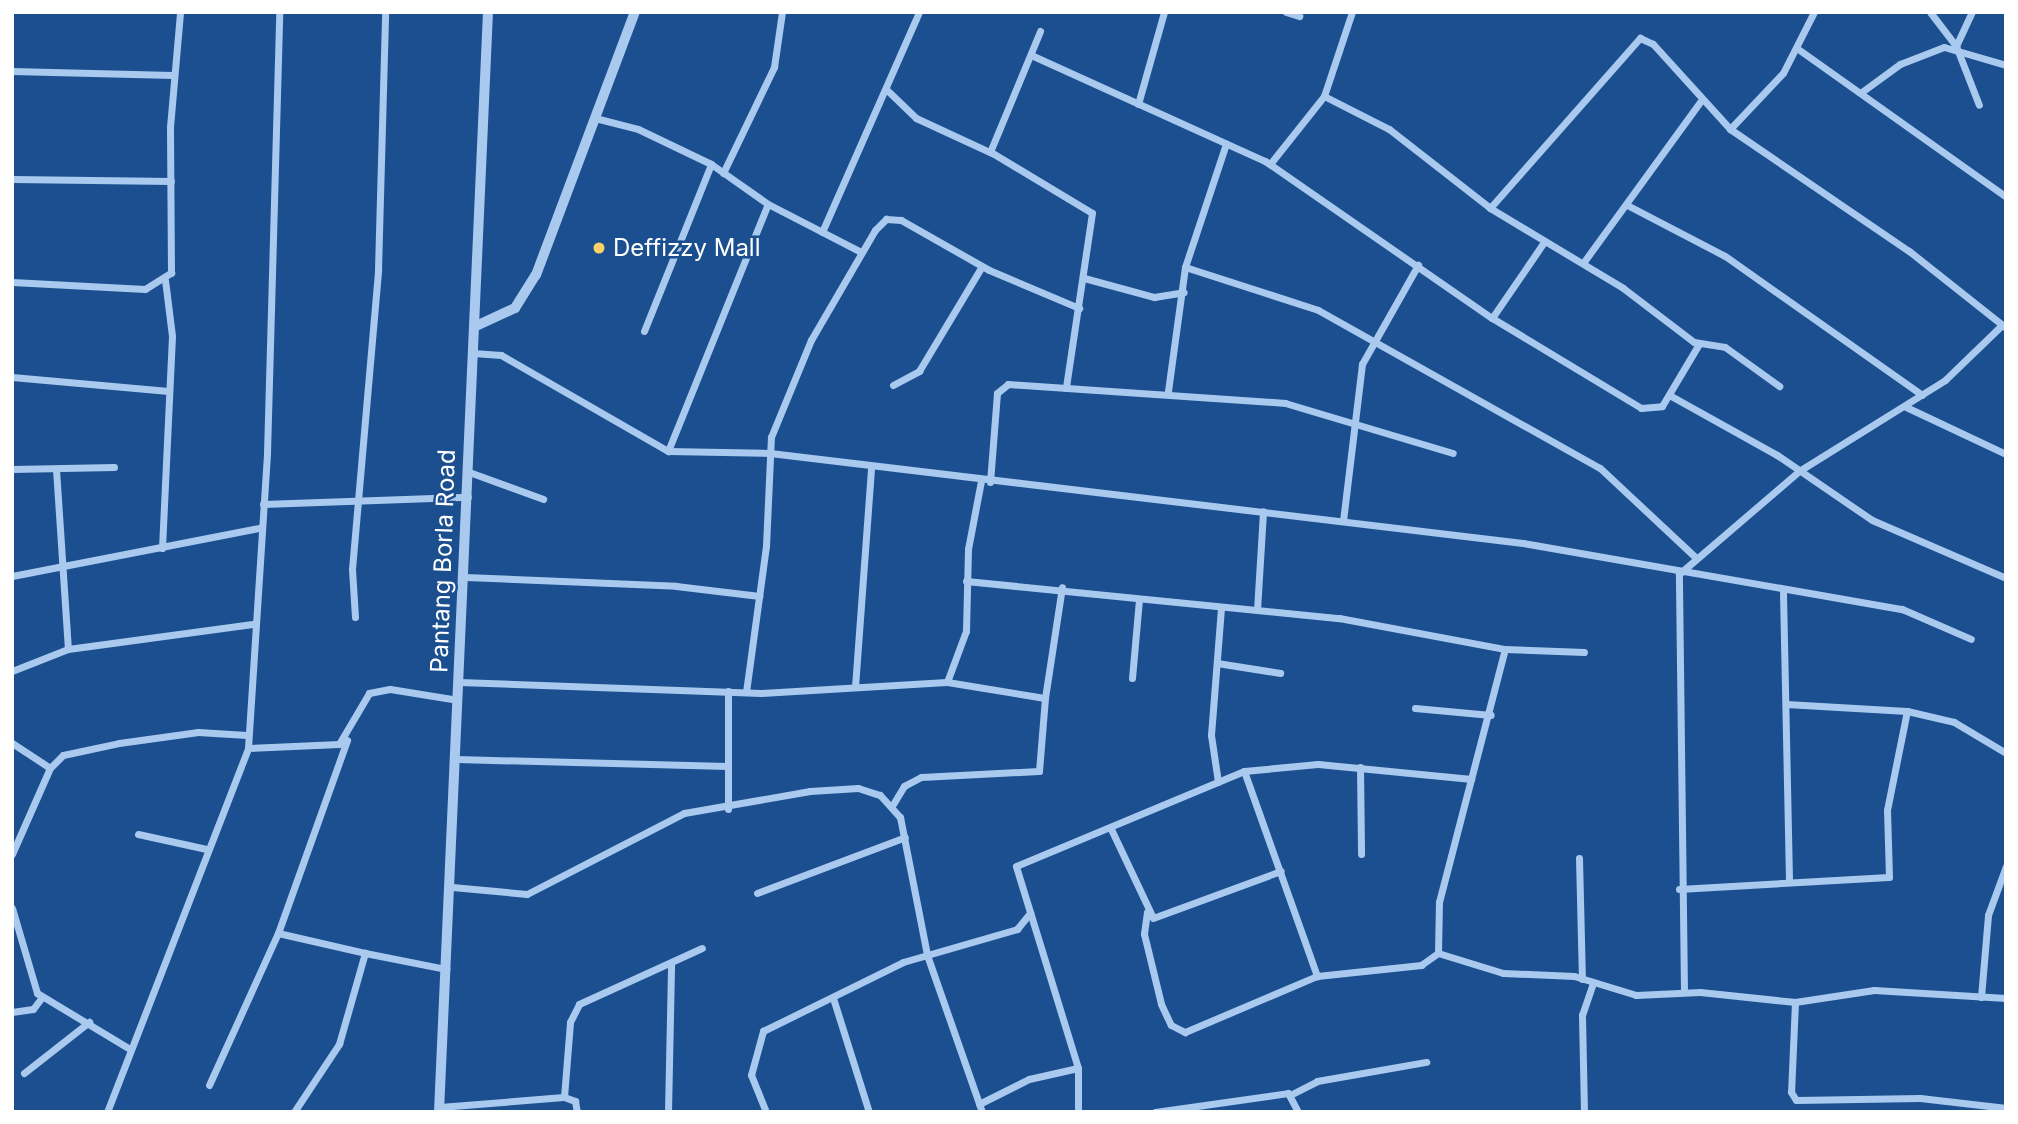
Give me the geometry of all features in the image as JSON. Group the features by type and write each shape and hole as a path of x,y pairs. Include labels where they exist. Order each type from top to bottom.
{"street":[{"path":"162,548 172,331 165,280 174,266 171,181 173,75 180,12"},
{"path":"107,1112 128,1048 248,748 263,504 270,234 281,129 279,12"},
{"path":"355,617 352,569 363,500 385,12"},
{"name":"Pantang Borla Road","path":"440,1110 452,887 488,12"},
{"path":"476,326 502,318 523,298 635,12"},
{"path":"723,173 774,67 782,12"},
{"path":"822,233 888,90 919,12"},
{"path":"1138,104 1164,12"},
{"path":"1286,12 1299,16"},
{"path":"1270,164 1324,96 1352,12"},
{"path":"1730,129 1798,49 1814,12"},
{"path":"1930,12 1956,46 1979,105"},
{"path":"1956,46 1972,12"},
{"path":"990,152 1040,31"},
{"path":"1490,208 1640,38 1653,44 1700,102 1730,129 1909,251 2004,326 1979,352 1906,407 1799,471 1694,556 1679,574 1679,889 1684,992"},
{"path":"1863,91 1900,64 1956,46 2006,65"},
{"path":"1798,49 1863,91 1930,147 2006,197"},
{"path":"1031,55 1270,164 1492,318 1641,408 1653,412 1671,396 1699,344"},
{"path":"12,71 173,75"},
{"path":"888,90 916,118 990,152 1092,213 1066,388"},
{"path":"1324,96 1407,141 1490,208 1583,263 1699,344 1725,347 1779,386"},
{"path":"1583,263 1700,102"},
{"path":"595,118 638,129 711,164 768,204 861,252"},
{"path":"1168,391 1184,292 1185,267 1226,144"},
{"path":"644,331 711,164"},
{"path":"12,179 171,181"},
{"path":"668,451 768,204"},
{"path":"1627,205 1725,256 1922,395"},
{"path":"746,692 759,596 770,453 806,352 861,252 886,219 901,220 982,266 1079,308"},
{"path":"1492,318 1545,242"},
{"path":"1343,521 1353,422 1371,345 1418,265"},
{"path":"893,385 919,371 982,266"},
{"path":"1185,267 1318,310 1371,345 1600,468 1694,556"},
{"path":"1084,278 1154,297 1184,292"},
{"path":"12,282 116,290 165,280"},
{"path":"473,353 501,355 668,451 770,453 871,470 1263,511 1523,542 1783,593 1902,609 1971,639"},
{"path":"12,377 168,391"},
{"path":"990,482 1001,386 1168,391 1285,403 1453,453"},
{"path":"1671,396 1799,471 1872,520 2006,578"},
{"path":"1906,407 2006,454"},
{"path":"12,469 114,467"},
{"path":"56,469 60,567 68,649"},
{"path":"855,687 871,470"},
{"path":"469,472 542,499"},
{"path":"947,682 966,631 966,580 981,481"},
{"path":"263,504 468,497"},
{"path":"1257,610 1263,511"},
{"path":"12,576 260,528"},
{"path":"465,577 676,586 759,596"},
{"path":"966,580 1062,587 1139,600 1339,618 1505,649 1584,652"},
{"path":"893,804 904,786 921,777 1039,771 1045,698 1062,587"},
{"path":"1783,593 1788,880"},
{"path":"1132,678 1139,600"},
{"path":"1218,782 1211,745 1221,607"},
{"path":"12,671 68,649 254,624"},
{"path":"1438,953 1439,902 1471,779 1491,715 1505,649"},
{"path":"1217,663 1280,673"},
{"path":"459,682 746,692 947,682 1045,698"},
{"path":"209,1085 278,933 347,740 355,708 369,693 390,689 458,700"},
{"path":"728,691 728,809"},
{"path":"1786,704 1907,711 1954,722 2006,753"},
{"path":"1415,708 1491,715"},
{"path":"1679,889 1788,880 1890,876 1887,810 1907,711"},
{"path":"12,854 50,768 63,755 119,743 198,732 247,735"},
{"path":"248,748 347,740"},
{"path":"12,743 50,768"},
{"path":"456,759 727,766"},
{"path":"1078,1112 1078,1068 1016,866 1111,829 1244,771 1360,767 1471,779"},
{"path":"1360,767 1362,854"},
{"path":"1244,771 1317,976"},
{"path":"452,887 527,894 684,813 728,809 858,788 893,804 905,836 927,955 980,1108 1029,1079 1078,1068"},
{"path":"1111,829 1147,912 1144,934 1161,1004 1180,1031 1317,976 1421,965 1438,953"},
{"path":"138,834 206,849"},
{"path":"757,893 905,836"},
{"path":"1580,858 1582,979"},
{"path":"1981,997 1988,915 2006,866"},
{"path":"1147,912 1165,917 1281,872"},
{"path":"12,908 42,997 89,1022 128,1048"},
{"path":"766,1112 751,1075 763,1031 814,1001 833,998 927,955 1017,929 1030,913"},
{"path":"278,933 446,969"},
{"path":"564,1097 570,1022 579,1004 702,948"},
{"path":"294,1112 339,1044 365,953"},
{"path":"1438,953 1503,973 1582,979 1592,986 1636,995 1684,992 1795,1002 1874,990 2006,998"},
{"path":"668,1112 671,964"},
{"path":"1584,1112 1582,1015 1592,986"},
{"path":"12,1012 33,1009 42,997"},
{"path":"833,998 869,1112"},
{"path":"1795,1002 1791,1092 1796,1100 1920,1098 2006,1108"},
{"path":"24,1073 89,1022"},
{"path":"1155,1112 1292,1094 1317,1081 1426,1062"},
{"path":"1292,1094 1298,1112"},
{"path":"440,1110 564,1097 575,1101 577,1112"}],"place":[{"name":"Deffizzy Mall","path":"599,248"}]}
